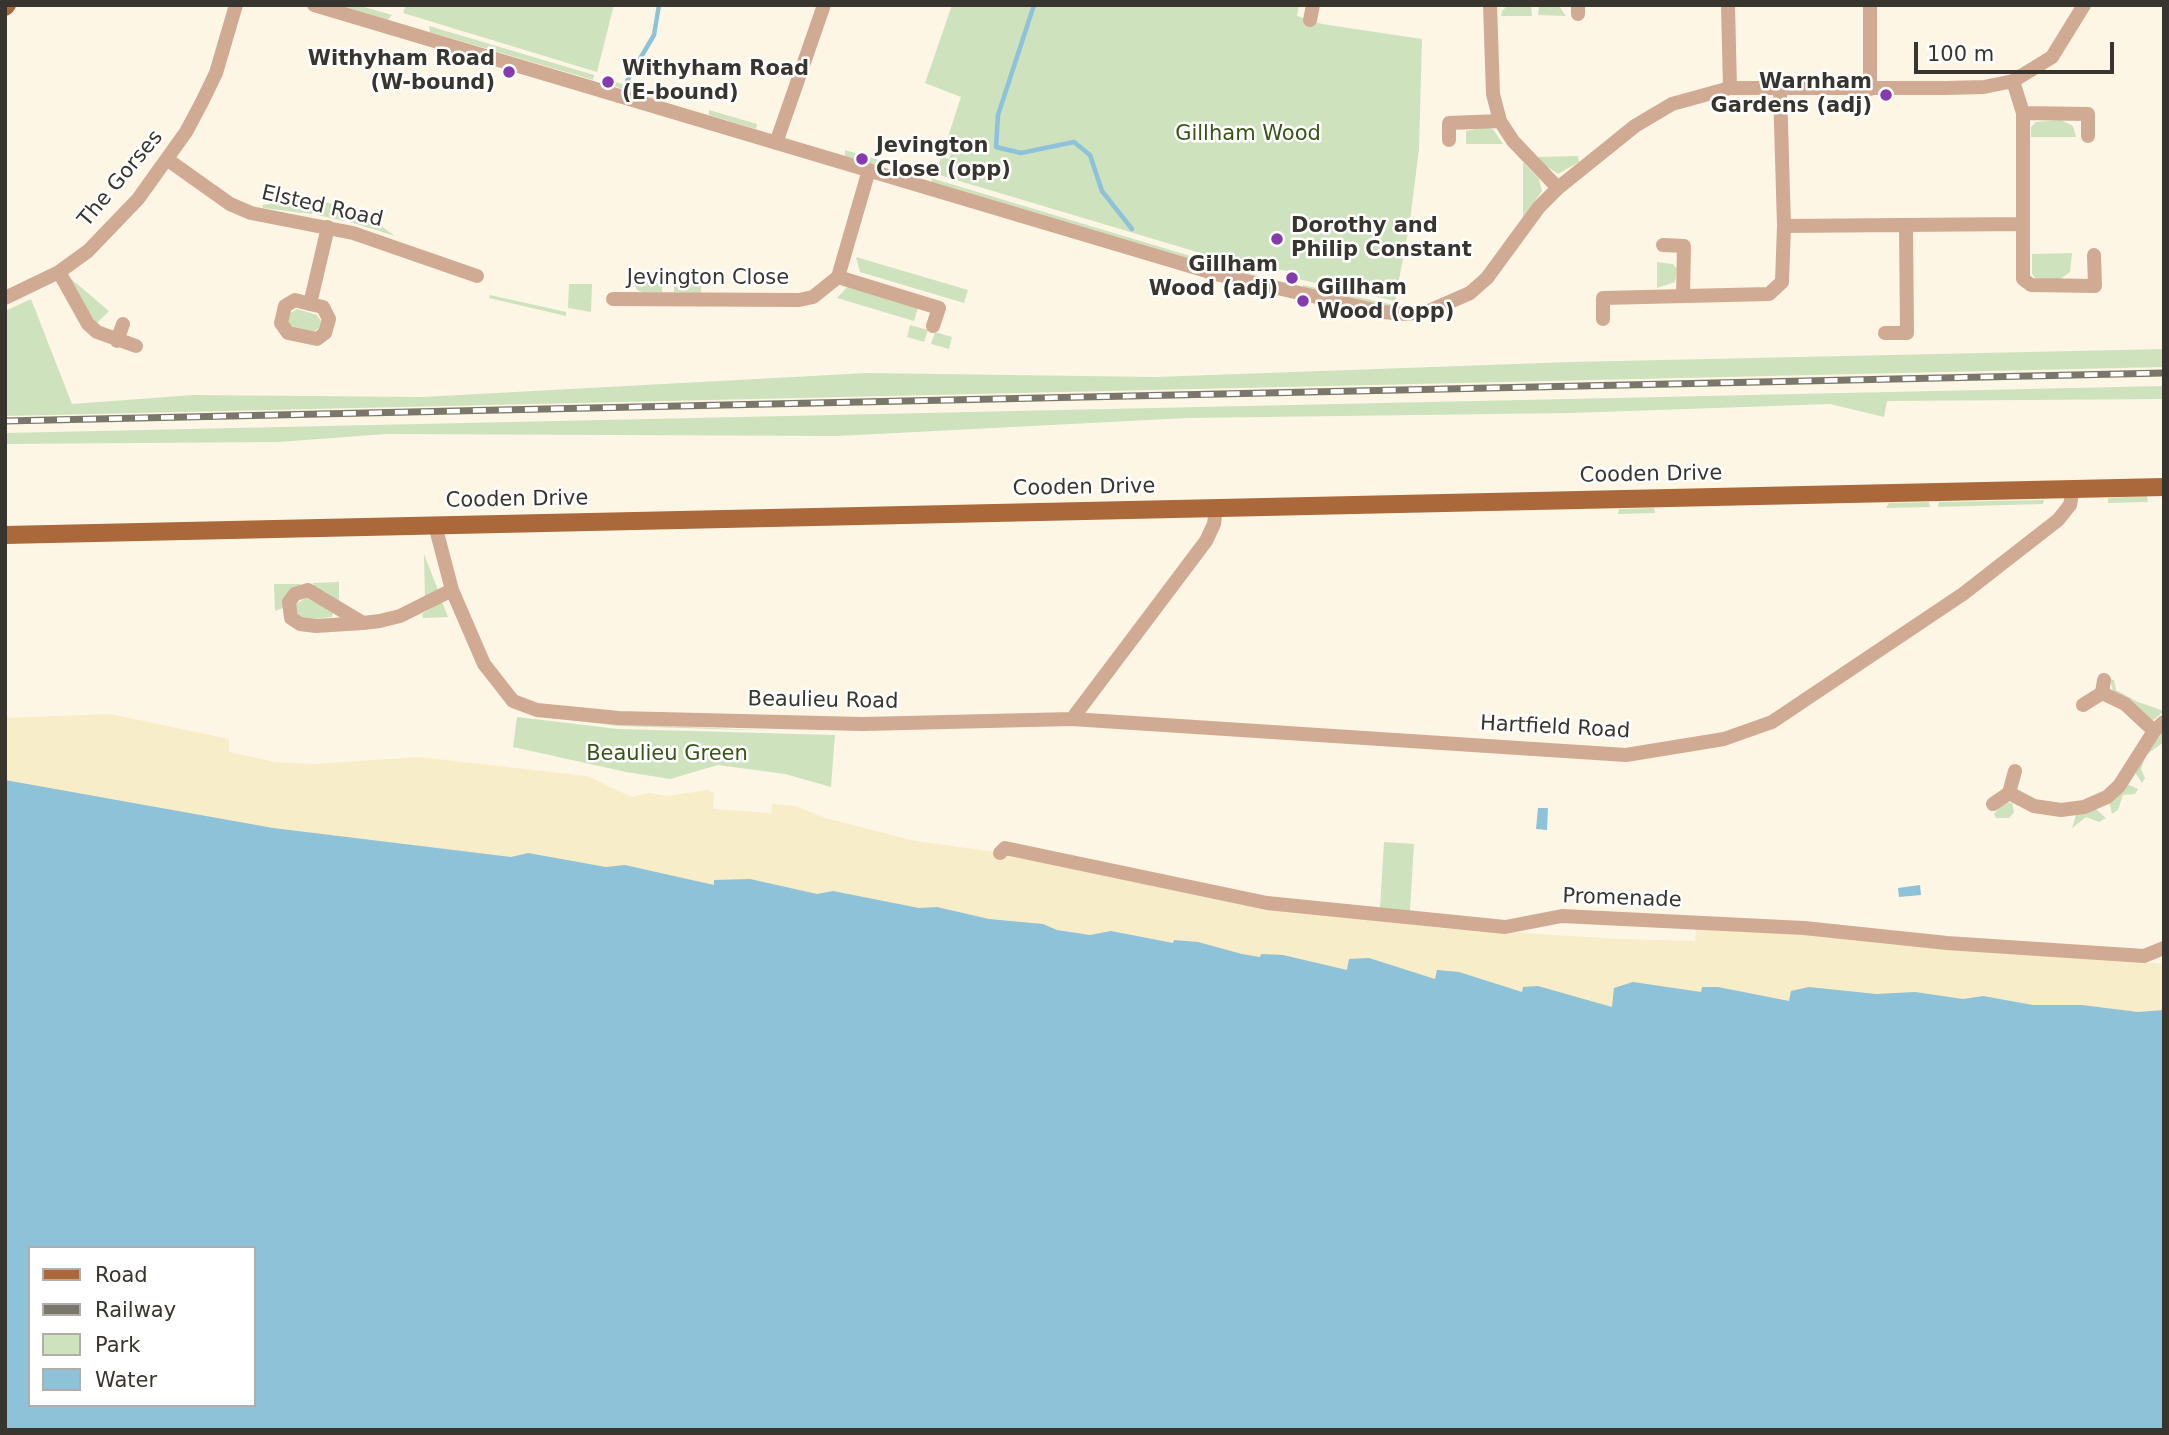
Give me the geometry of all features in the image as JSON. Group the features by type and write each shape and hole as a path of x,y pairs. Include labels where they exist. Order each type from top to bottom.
{"main road":[{"name":"Cooden Drive","path":"5,535 2164,487"}],"street":[{"name":"The Gorses","path":"5,298 58,272 88,251 138,199 186,132 216,73 236,5"},
{"path":"314,5 1220,275 1303,295 1406,314 1451,304 1470,293 1487,278 1539,207 1558,187 1615,140 1672,104 1730,88 1983,87 2013,81 2052,57 2084,5"},
{"path":"776,143 824,5"},
{"path":"1490,5 1493,94 1500,121 1513,141 1558,187"},
{"path":"1728,5 1730,88"},
{"path":"1870,5 1870,89"},
{"path":"2013,81 2023,113 2023,279 2031,285 2095,286 2094,255"},
{"path":"1603,318 1603,298 1769,294 1782,282 1784,226 1780,89"},
{"path":"2023,113 2088,114 2088,136"},
{"path":"1449,140 1449,123 1500,121"},
{"name":"Elsted Road","path":"168,160 230,204 251,214 328,227 395,245 454,270 477,276"},
{"path":"869,170 838,277 939,308 933,326"},
{"path":"1784,226 2021,224"},
{"path":"1885,333 1907,333 1906,226"},
{"path":"310,304 328,227"},
{"path":"1663,245 1684,246 1684,296"},
{"path":"58,272 88,324 117,341 135,346"},
{"name":"Jevington Close","path":"613,299 799,300 813,297 838,277"},
{"path":"117,341 123,324"},
{"name":"Hartfield Road","path":"1072,719 1626,755 1724,739 1772,722 1814,697 1963,594 2058,520 2070,505 2073,489"},
{"path":"1072,719 1206,541 1214,524 1216,508"},
{"name":"Beaulieu Road","path":"436,525 452,590 465,627 495,680 513,701 537,710 619,718 850,724 1072,719"},
{"path":"363,623 308,590 295,594 289,602 291,618 300,624 363,623 400,616 452,590"},
{"path":"2009,793 2034,806 2061,810 2084,807 2107,797 2119,786 2159,727 2103,686 2083,705"},
{"path":"1993,804 2009,793 2015,771"},
{"name":"Promenade","path":"1000,853 1005,848 1267,903 1505,927 1562,916 1804,928 1947,943 2144,956 2164,948"}],"green space":[{"path":"339,5 357,5 392,15 388,20"},
{"path":"406,5 614,5 597,72 403,13"},
{"name":"Gillham Wood","path":"952,5 1299,5 1297,16 1322,24 1422,39 1419,149 1410,221 1395,301 1298,279 1292,272 1272,268 1264,272 936,174 941,157 949,159 951,152 944,149 961,97 925,83"},
{"path":"1508,5 1531,5 1532,16 1501,16"},
{"path":"1539,5 1559,6 1566,16 1538,15"},
{"path":"429,26 594,75 593,80 430,32"},
{"path":"604,79 656,93 653,98 603,83"},
{"path":"709,110 757,124 756,129 709,115"},
{"path":"2061,120 2073,126 2076,137 2031,137 2031,127 2036,122"},
{"path":"1484,127 1493,129 1503,144 1466,144 1466,131"},
{"path":"845,150 882,161 879,166 845,156"},
{"path":"1578,156 1579,162 1558,174 1533,157"},
{"path":"1523,162 1539,179 1542,191 1523,217"},
{"path":"931,178 1260,276 1216,268 932,183"},
{"path":"295,200 312,201 312,214 263,208 262,205"},
{"path":"320,201 350,208 344,221 318,215"},
{"path":"355,211 373,220 395,236 350,222"},
{"path":"2072,253 2070,272 2059,280 2035,278 2032,274 2032,254"},
{"path":"856,257 968,290 964,303 860,272"},
{"path":"1657,262 1673,264 1677,269 1675,282 1657,288"},
{"path":"69,277 109,311 96,324"},
{"path":"634,283 662,283 662,292 642,292 637,290"},
{"path":"674,283 701,284 701,293 674,292"},
{"path":"569,284 592,284 591,312 568,308"},
{"path":"1303,285 1394,305 1394,307 1303,288"},
{"path":"848,286 918,308 914,321 837,298"},
{"path":"490,295 566,312 566,316 489,298"},
{"path":"31,299 72,404 193,395 422,397 867,373 1155,377 1571,362 2164,349 2164,367 5,416 5,311"},
{"path":"297,309 317,315 321,321 319,328 313,332 292,327 288,320 290,313"},
{"path":"910,325 928,330 924,342 907,337"},
{"path":"935,332 952,337 949,349 931,344"},
{"path":"2164,386 2164,399 1887,401 1884,417 1830,404 1571,413 1187,418 838,436 386,434 279,442 5,444 5,433"},
{"path":"2147,496 2148,502 2108,503 2108,498"},
{"path":"2044,500 2043,504 1938,507 1939,502"},
{"path":"1929,502 1930,507 1886,508 1889,503"},
{"path":"1654,508 1655,513 1618,514 1619,509"},
{"path":"424,554 438,590 425,599"},
{"path":"339,582 339,601 314,588 313,583"},
{"path":"274,584 300,584 301,588 283,608 275,611"},
{"path":"308,596 333,613 332,617 304,620 298,616 295,605"},
{"path":"442,601 448,617 423,618 422,614"},
{"path":"2110,679 2114,680 2116,690 2138,702 2164,711 2151,722 2113,692"},
{"name":"Beaulieu Green","path":"517,717 618,729 835,735 831,787 785,774 718,765 670,779 513,747"},
{"path":"545,717 619,724 782,731 618,726"},
{"path":"2164,730 2164,742 2146,755 2141,769 2145,778 2142,783 2134,771 2143,755"},
{"path":"2127,784 2138,789 2135,794 2123,795 2118,810 2112,814 2109,801"},
{"path":"2004,802 2012,803 2014,812 2009,818 1996,818 1994,814"},
{"path":"2096,809 2106,818 2099,822 2086,817 2072,828 2076,815"},
{"path":"1384,842 1414,844 1410,911 1380,908"}],"sand":[{"path":"110,714 229,739 229,752 275,762 315,764 419,757 587,776 632,797 649,793 666,796 708,790 714,793 713,809 771,813 772,804 795,806 825,818 915,841 1011,854 1352,917 1439,928 1695,941 1696,928 1796,933 1968,950 2164,964 2164,1266 5,1057 5,718"}],"water":[{"path":"5,780 273,828 511,857 528,853 606,867 625,865 714,885 714,880 750,879 817,894 833,891 919,908 937,907 989,919 1043,924 1057,930 1090,935 1111,931 1173,943 1174,940 1198,942 1242,954 1260,957 1261,954 1283,955 1347,970 1349,959 1369,958 1435,979 1437,970 1459,972 1522,992 1523,987 1538,986 1612,1007 1614,988 1633,982 1701,992 1702,987 1718,987 1789,1001 1791,991 1809,987 1876,994 1915,992 1963,999 1983,996 2033,1005 2082,1005 2138,1012 2164,1010 2164,1430 5,1430"},
{"path":"1538,808 1548,808 1547,830 1536,829"},
{"path":"1920,885 1921,895 1899,897 1898,888"}],"waterway":[{"path":"627,81 654,35 659,5"},
{"path":"1034,5 998,115 996,147 1021,153 1074,142 1090,155 1102,191 1132,229"}],"railway":[{"path":"5,421 2164,373"}],"place":[{"name":"Withyham Road (W-bound)","path":"509,72"},
{"name":"Withyham Road (E-bound)","path":"608,82"},
{"name":"Warnham Gardens (adj)","path":"1886,95"},
{"name":"Jevington Close (opp)","path":"862,159"},
{"name":"Dorothy and Philip Constant","path":"1277,239"},
{"name":"Gillham Wood (adj)","path":"1292,278"},
{"name":"Gillham Wood (opp)","path":"1303,301"}]}
